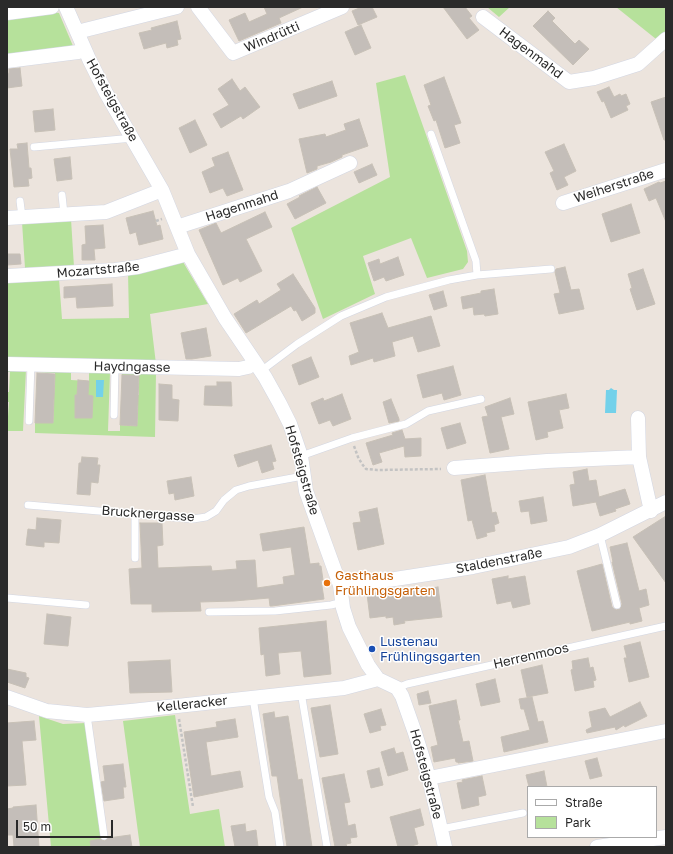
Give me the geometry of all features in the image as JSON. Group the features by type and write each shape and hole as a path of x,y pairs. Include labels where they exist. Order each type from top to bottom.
{"street":[{"path":"7,13 52,7"},
{"name":"Hofsteigstraße","path":"66,7 84,50 106,93 162,190 188,254 225,318 258,367 290,424 301,456 306,491 340,585 343,608 352,632 368,665 378,679"},
{"path":"77,32 146,11 177,7"},
{"name":"Windrütti","path":"198,7 233,53 342,7"},
{"name":"Hagenmahd","path":"483,17 569,82 594,78 638,64 666,39"},
{"path":"7,61 84,50"},
{"name":"Hagenmahd","path":"177,227 289,191 350,163"},
{"name":"Weiherstraße","path":"563,203 666,170"},
{"path":"7,218 106,212 162,190"},
{"name":"Mozartstraße","path":"7,276 138,268 188,254"},
{"name":"Haydngasse","path":"7,364 239,369 248,366 258,367"},
{"path":"638,418 640,457 651,511"},
{"path":"454,468 547,461 640,457"},
{"name":"Staldenstraße","path":"340,585 395,579 474,567 569,547 600,535 651,511 666,502"},
{"path":"378,679 397,688"},
{"name":"Kelleracker","path":"7,697 47,711 87,715 344,688 378,679"},
{"name":"Hofsteigstraße","path":"397,688 402,696 429,778 445,847"},
{"path":"429,778 666,731"},
{"path":"597,847 666,837"}],"lane":[{"path":"431,134 476,261 477,275"},
{"path":"34,147 133,138"},
{"path":"62,195 64,214"},
{"path":"20,201 22,217"},
{"path":"258,367 341,316 404,292 450,280 477,275 551,269"},
{"path":"29,420 31,364"},
{"path":"114,415 115,366"},
{"path":"301,456 352,438 406,424 428,411 481,399"},
{"name":"Brucknergasse","path":"28,505 193,519 206,517 216,511 224,500 236,490 249,486 303,476"},
{"path":"135,514 135,558"},
{"path":"600,535 617,605"},
{"path":"7,598 86,605"},
{"path":"209,612 275,611 331,605 343,602"},
{"name":"Herrenmoos","path":"397,688 407,684 666,626"},
{"path":"301,692 327,847"},
{"path":"254,698 268,797 275,812 280,847"},
{"path":"87,715 104,836"},
{"path":"441,829 523,813"}],"path":[{"path":"352,438 358,457 366,468 377,470 454,468"},
{"path":"177,706 193,807"}],"green space":[{"path":"487,7 510,7 499,17"},
{"path":"616,7 666,7 666,39 661,43"},
{"path":"50,12 59,13 73,46 7,57 7,18"},
{"path":"405,75 467,251 468,262 463,269 427,278 411,238 363,256 375,294 323,319 291,228 390,177 376,83"},
{"path":"71,219 74,267 25,268 22,222"},
{"path":"183,262 208,304 150,314 156,364 7,359 7,281 59,279 62,319 129,318 128,273"},
{"path":"7,369 26,369 23,431 7,431 9,402 7,402 7,392 9,392 10,372 7,372"},
{"path":"71,369 71,380 89,381 89,372 110,372 108,431 120,431 120,425 137,426 138,406 136,405 137,395 139,395 139,376 122,375 122,372 156,372 155,437 35,433 35,423 53,423 55,373 37,372 37,370"},
{"path":"175,715 190,814 219,809 225,847 140,847 123,721"},
{"path":"39,716 63,724 86,723 102,847 51,847"}],"water":[{"path":"96,380 104,380 103,397 96,397"},
{"path":"611,388 617,390 616,413 605,413 606,390"}],"building":[{"path":"264,7 303,7 279,18 281,23 239,41 229,20 245,13 249,22 267,14"},
{"path":"362,7 372,7 377,17 358,25 352,11"},
{"path":"443,7 465,7 472,16 469,18 479,30 467,39"},
{"path":"548,11 555,18 552,21 575,44 579,40 589,49 573,65 533,26"},
{"path":"177,21 181,39 177,40 178,45 167,48 166,43 144,49 139,33"},
{"path":"361,25 371,48 355,55 345,32"},
{"path":"20,68 22,86 7,88 7,74 9,73 9,69"},
{"path":"444,77 461,123 454,125 460,143 445,148 436,120 434,121 428,106 431,105 424,85"},
{"path":"232,79 240,91 245,87 260,107 243,119 241,116 221,128 213,114 229,105 218,89"},
{"path":"332,81 337,96 299,109 293,94"},
{"path":"609,87 614,97 620,94 621,96 626,94 630,104 626,106 628,110 611,118 604,101 602,102 597,92"},
{"path":"666,97 666,140 664,140 651,102"},
{"path":"53,109 55,130 35,132 33,111"},
{"path":"359,119 368,146 342,155 342,157 331,162 317,166 317,169 307,173 299,139 325,134 326,137 346,130 344,124"},
{"path":"195,120 207,145 190,153 179,128"},
{"path":"27,143 29,168 31,168 32,178 28,179 29,186 14,187 10,149 18,149 17,144"},
{"path":"564,144 576,171 564,177 568,185 557,190 550,173 554,171 545,152"},
{"path":"228,152 243,190 227,196 223,188 210,193 202,172 215,166 212,158"},
{"path":"70,157 72,179 57,181 54,159"},
{"path":"372,164 377,175 359,183 354,172"},
{"path":"666,181 666,222 656,198 649,201 644,189 659,182"},
{"path":"317,187 326,203 295,219 287,204"},
{"path":"631,204 640,233 611,242 602,214"},
{"path":"153,211 157,226 160,225 163,239 139,245 136,232 130,234 126,218"},
{"path":"265,212 272,227 246,239 262,271 240,282 238,278 223,285 199,230 216,223 221,233"},
{"path":"103,225 105,248 94,249 95,260 82,260 82,245 86,244 85,226"},
{"path":"7,254 20,254 21,264 7,265"},
{"path":"398,257 404,275 386,281 384,277 374,281 368,263 379,259 380,264"},
{"path":"565,267 571,290 579,289 584,309 559,314 554,294 560,293 555,272 556,269"},
{"path":"643,269 655,304 637,310 630,289 632,288 628,274"},
{"path":"293,274 315,308 315,313 302,321 296,310 294,311 291,306 246,333 234,314 257,300 259,304 281,290 277,284"},
{"path":"112,284 113,306 77,308 76,297 64,298 64,287"},
{"path":"494,289 498,314 485,316 484,314 474,315 473,307 463,309 461,297"},
{"path":"443,291 447,306 434,310 429,295"},
{"path":"382,313 388,328 431,316 440,346 418,352 413,336 392,342 395,356 374,362 373,358 351,365 349,356 359,352 350,323"},
{"path":"206,328 211,356 186,359 181,333"},
{"path":"311,357 319,377 299,385 292,365"},
{"path":"453,366 461,395 444,400 442,393 423,398 417,375"},
{"path":"37,373 55,374 53,423 35,423"},
{"path":"122,375 139,375 137,426 120,425"},
{"path":"78,380 89,381 88,395 93,396 92,418 75,418 75,395 77,395"},
{"path":"217,382 231,382 232,406 204,405 205,386 217,386"},
{"path":"159,384 172,385 172,399 179,400 178,421 159,420"},
{"path":"342,394 351,419 333,426 330,420 319,424 311,403 323,398 324,401"},
{"path":"566,394 569,408 559,410 563,428 547,432 548,437 536,440 528,402"},
{"path":"510,398 514,414 501,417 509,449 490,453 482,417 488,416 485,407"},
{"path":"391,399 399,421 389,423 383,402"},
{"path":"460,423 466,443 447,449 441,428"},
{"path":"402,430 405,439 421,438 421,456 405,457 404,446 379,453 382,462 373,465 366,443 393,435 392,433"},
{"path":"271,445 276,461 272,462 274,469 262,473 258,460 238,467 234,455"},
{"path":"82,457 98,458 97,465 100,465 98,483 91,482 90,495 77,494 79,463 81,463"},
{"path":"587,469 589,481 596,480 599,497 625,489 630,504 615,509 616,511 600,516 596,502 573,506 570,485 575,484 573,472"},
{"path":"485,475 492,513 496,512 499,523 494,525 495,531 486,533 487,536 477,539 472,520 468,521 461,480"},
{"path":"191,477 194,496 175,500 174,493 169,494 167,481"},
{"path":"543,497 547,521 531,524 529,511 521,512 519,501"},
{"path":"377,508 384,544 358,550 353,523 361,522 359,512"},
{"path":"666,516 666,583 633,537"},
{"path":"37,518 61,520 59,543 44,542 44,547 26,545 28,529 36,530"},
{"path":"140,523 162,523 163,545 157,546 158,568 211,566 212,571 237,569 236,561 255,560 257,588 284,584 283,577 295,575 291,547 263,551 260,534 304,527 310,564 319,563 319,566 321,566 323,580 321,580 324,599 272,606 270,606 269,598 200,602 201,611 152,612 152,604 131,604 129,569 142,568"},
{"path":"627,543 639,591 646,589 649,605 639,608 642,621 630,624 630,622 592,631 577,571 602,564 612,607 616,610 620,609 622,604 610,547"},
{"path":"508,576 508,579 525,576 530,604 513,608 511,601 497,604 492,579"},
{"path":"438,587 442,617 404,621 405,623 394,625 393,617 386,618 386,616 370,618 367,594 383,592 383,596"},
{"path":"47,614 71,617 68,646 44,644"},
{"path":"326,621 331,674 304,677 301,651 278,653 280,674 266,676 264,654 261,655 259,628"},
{"path":"640,642 649,677 629,682 624,658 627,658 624,646"},
{"path":"588,658 590,668 593,667 596,680 593,681 594,687 575,691 571,670 573,669 572,661"},
{"path":"170,660 172,692 130,693 128,662"},
{"path":"542,665 548,693 527,697 521,670"},
{"path":"7,669 26,673 26,677 29,678 25,688 7,682"},
{"path":"495,679 500,702 481,706 476,684"},
{"path":"428,691 431,703 419,705 417,694"},
{"path":"532,697 538,722 543,721 548,742 504,752 501,737 530,730 524,709 521,709 519,699"},
{"path":"456,700 460,720 458,720 463,742 469,741 473,761 458,763 456,762 455,758 434,762 431,747 438,745 429,706"},
{"path":"640,702 647,716 625,727 624,725 616,730 615,727 587,733 586,730 592,727 589,712 605,708 610,717"},
{"path":"330,705 338,754 320,757 311,708"},
{"path":"381,709 386,725 380,726 381,730 370,733 364,714"},
{"path":"274,712 275,718 288,716 298,780 302,779 312,847 287,847 277,776 272,776 263,714"},
{"path":"235,719 238,737 206,742 211,776 240,771 243,787 194,797 184,732 217,727 216,722"},
{"path":"34,721 36,740 22,741 26,785 7,786 7,723"},
{"path":"394,748 396,754 403,752 408,770 388,776 381,752"},
{"path":"597,758 602,776 590,779 585,761"},
{"path":"123,764 126,787 123,787 124,798 104,801 101,782 105,781 103,766"},
{"path":"379,768 383,785 371,788 367,771"},
{"path":"544,771 547,786 529,786 526,775"},
{"path":"344,774 350,802 344,803 348,826 355,824 357,837 350,838 351,843 346,844 347,847 335,847 322,778"},
{"path":"482,776 486,795 478,797 479,805 462,809 457,783 463,782 462,780"},
{"path":"36,805 39,847 14,847 13,835 8,835 7,809"},
{"path":"420,809 424,825 414,828 418,844 408,847 398,847 390,817"},
{"path":"245,824 246,832 256,830 258,847 235,847 231,826"},
{"path":"130,835 132,847 91,847 90,841 100,839 105,841 108,838"}],"place":[{"name":"Gasthaus Frühlingsgarten","path":"327,583"},
{"name":"Lustenau Frühlingsgarten","path":"372,649"}]}
